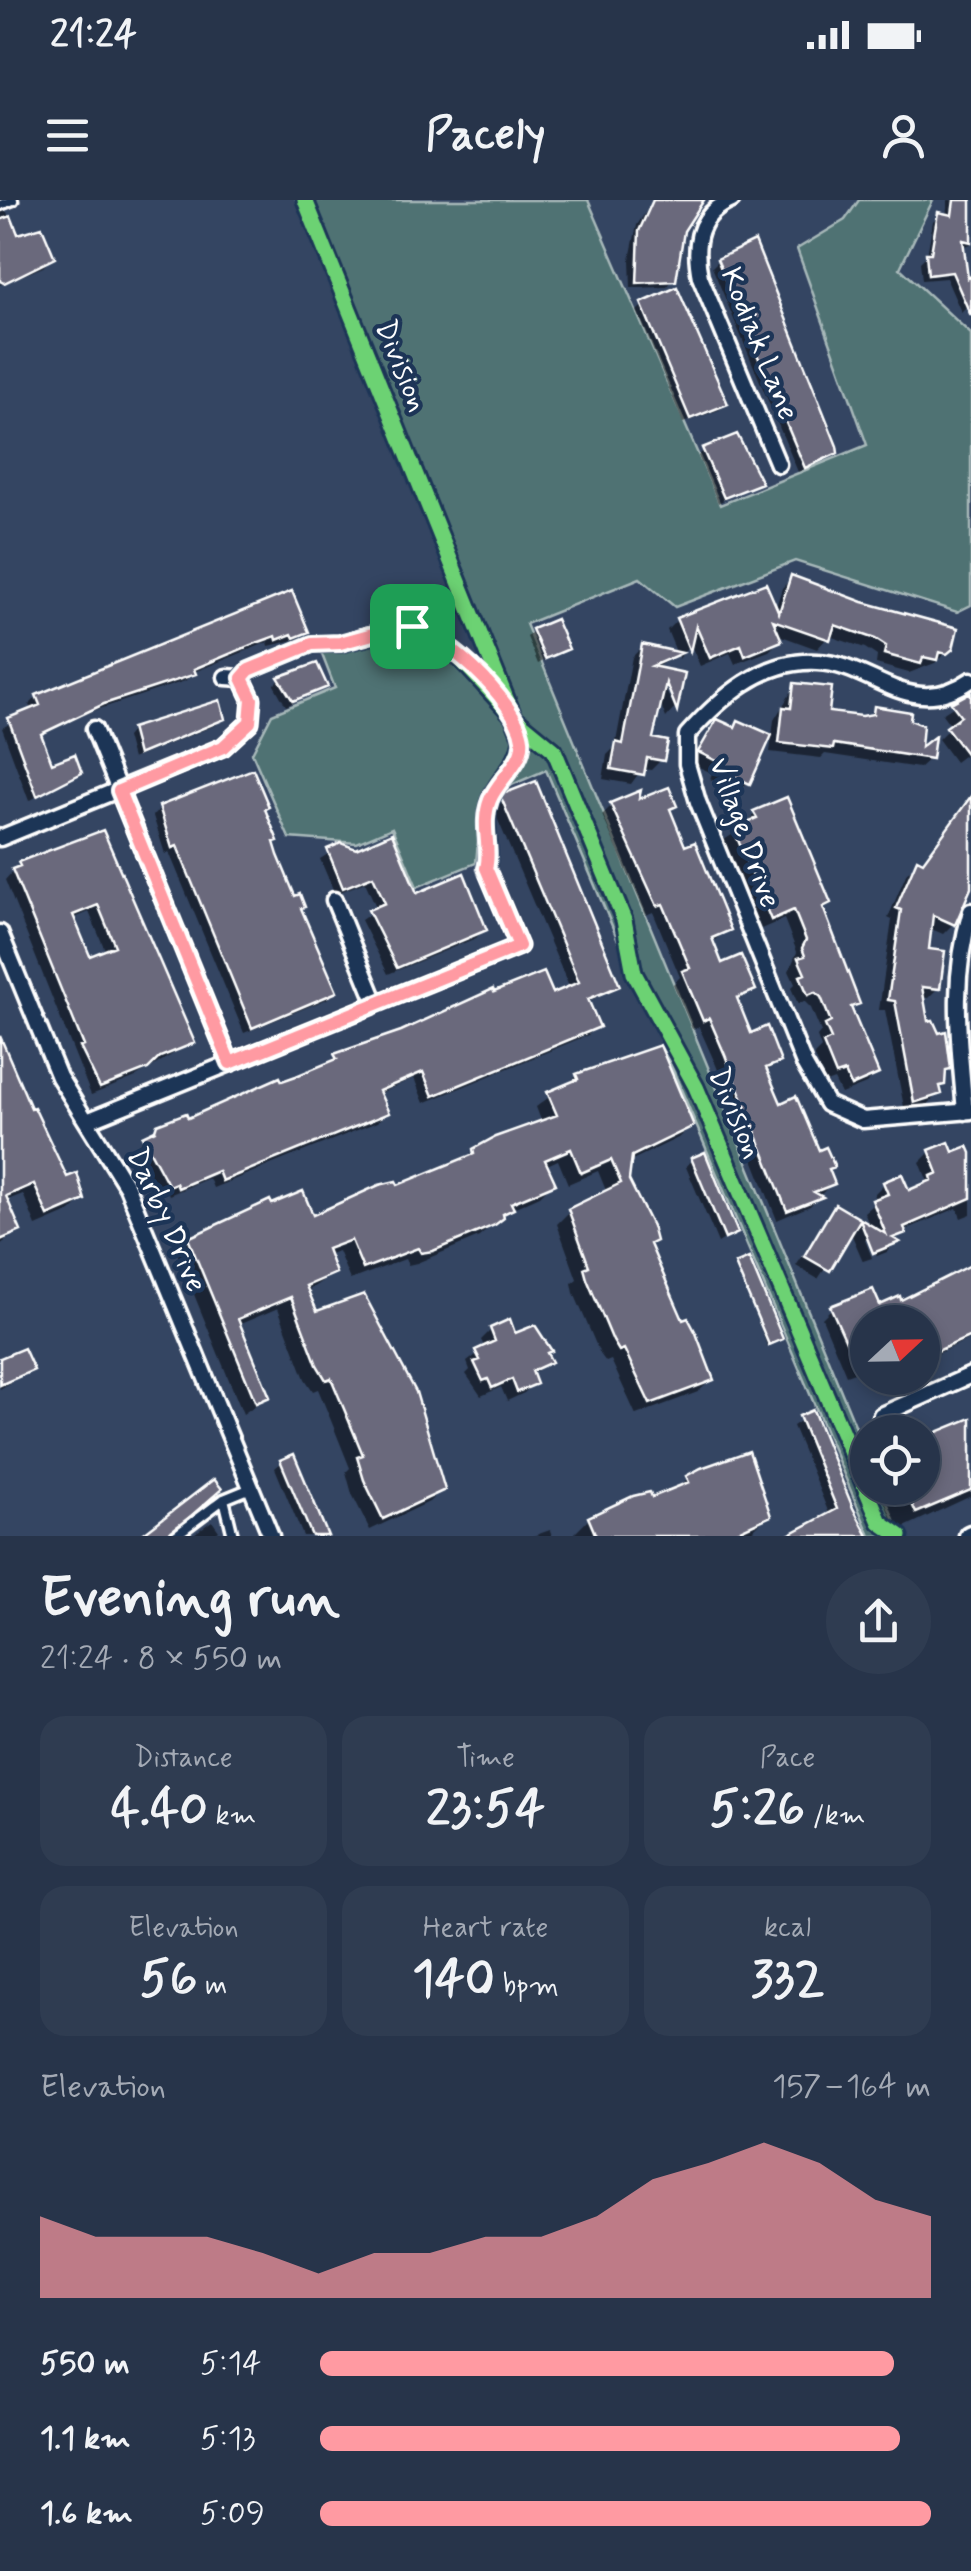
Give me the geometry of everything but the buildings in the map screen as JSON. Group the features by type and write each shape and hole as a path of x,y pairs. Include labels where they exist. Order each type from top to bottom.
{"street":[{"name":"Kodiak Lane","path":"732,200 718,206 700,227 694,252 700,276 778,464"},
{"name":"Village Drive","path":"968,1112 863,1120 827,1104 804,1064 698,802 688,764 687,734 718,700 780,666 819,661 894,692 929,695 971,680"},
{"path":"0,838 223,747 250,722 252,699 242,678 226,676"},
{"path":"94,729 230,1063"},
{"path":"87,1120 519,946 486,868"},
{"path":"334,900 376,1003"},
{"path":"968,1112 956,1001 958,955 971,911"},
{"name":"Darby Drive","path":"0,933 59,1077 127,1188 271,1536"},
{"path":"881,1415 971,1375"}],"lane":[{"path":"0,205 12,200"},
{"path":"175,1536 224,1499 250,1488"},
{"path":"224,1499 233,1536"}],"green space":[{"path":"296,200 588,200 720,505 867,445 797,249 845,220 859,200 933,200 900,268 971,334 971,605 957,612 795,561 675,607 640,578 526,624 851,1415 850,1489 546,770 482,798 476,863 417,887 392,828 357,843 289,838 252,753 272,714 335,688 319,647 411,617 487,667"},
{"path":"857,1505 888,1505 901,1536 870,1536"}],"cycle path":[{"name":"Division","path":"305,200 522,738 517,756 489,803 486,868"},
{"name":"Division","path":"242,678 249,670 312,644 341,643 412,626 445,642 515,718 554,750 624,920 634,973 696,1087 880,1522 900,1536"}],"route":[{"path":"412,626 433,640 444,642 480,676 513,713 522,738 521,755 489,802 484,841 490,857 486,868 519,946 230,1063 119,791 223,747 250,722 252,699 242,678 249,670 312,644 340,643 412,626"}]}
